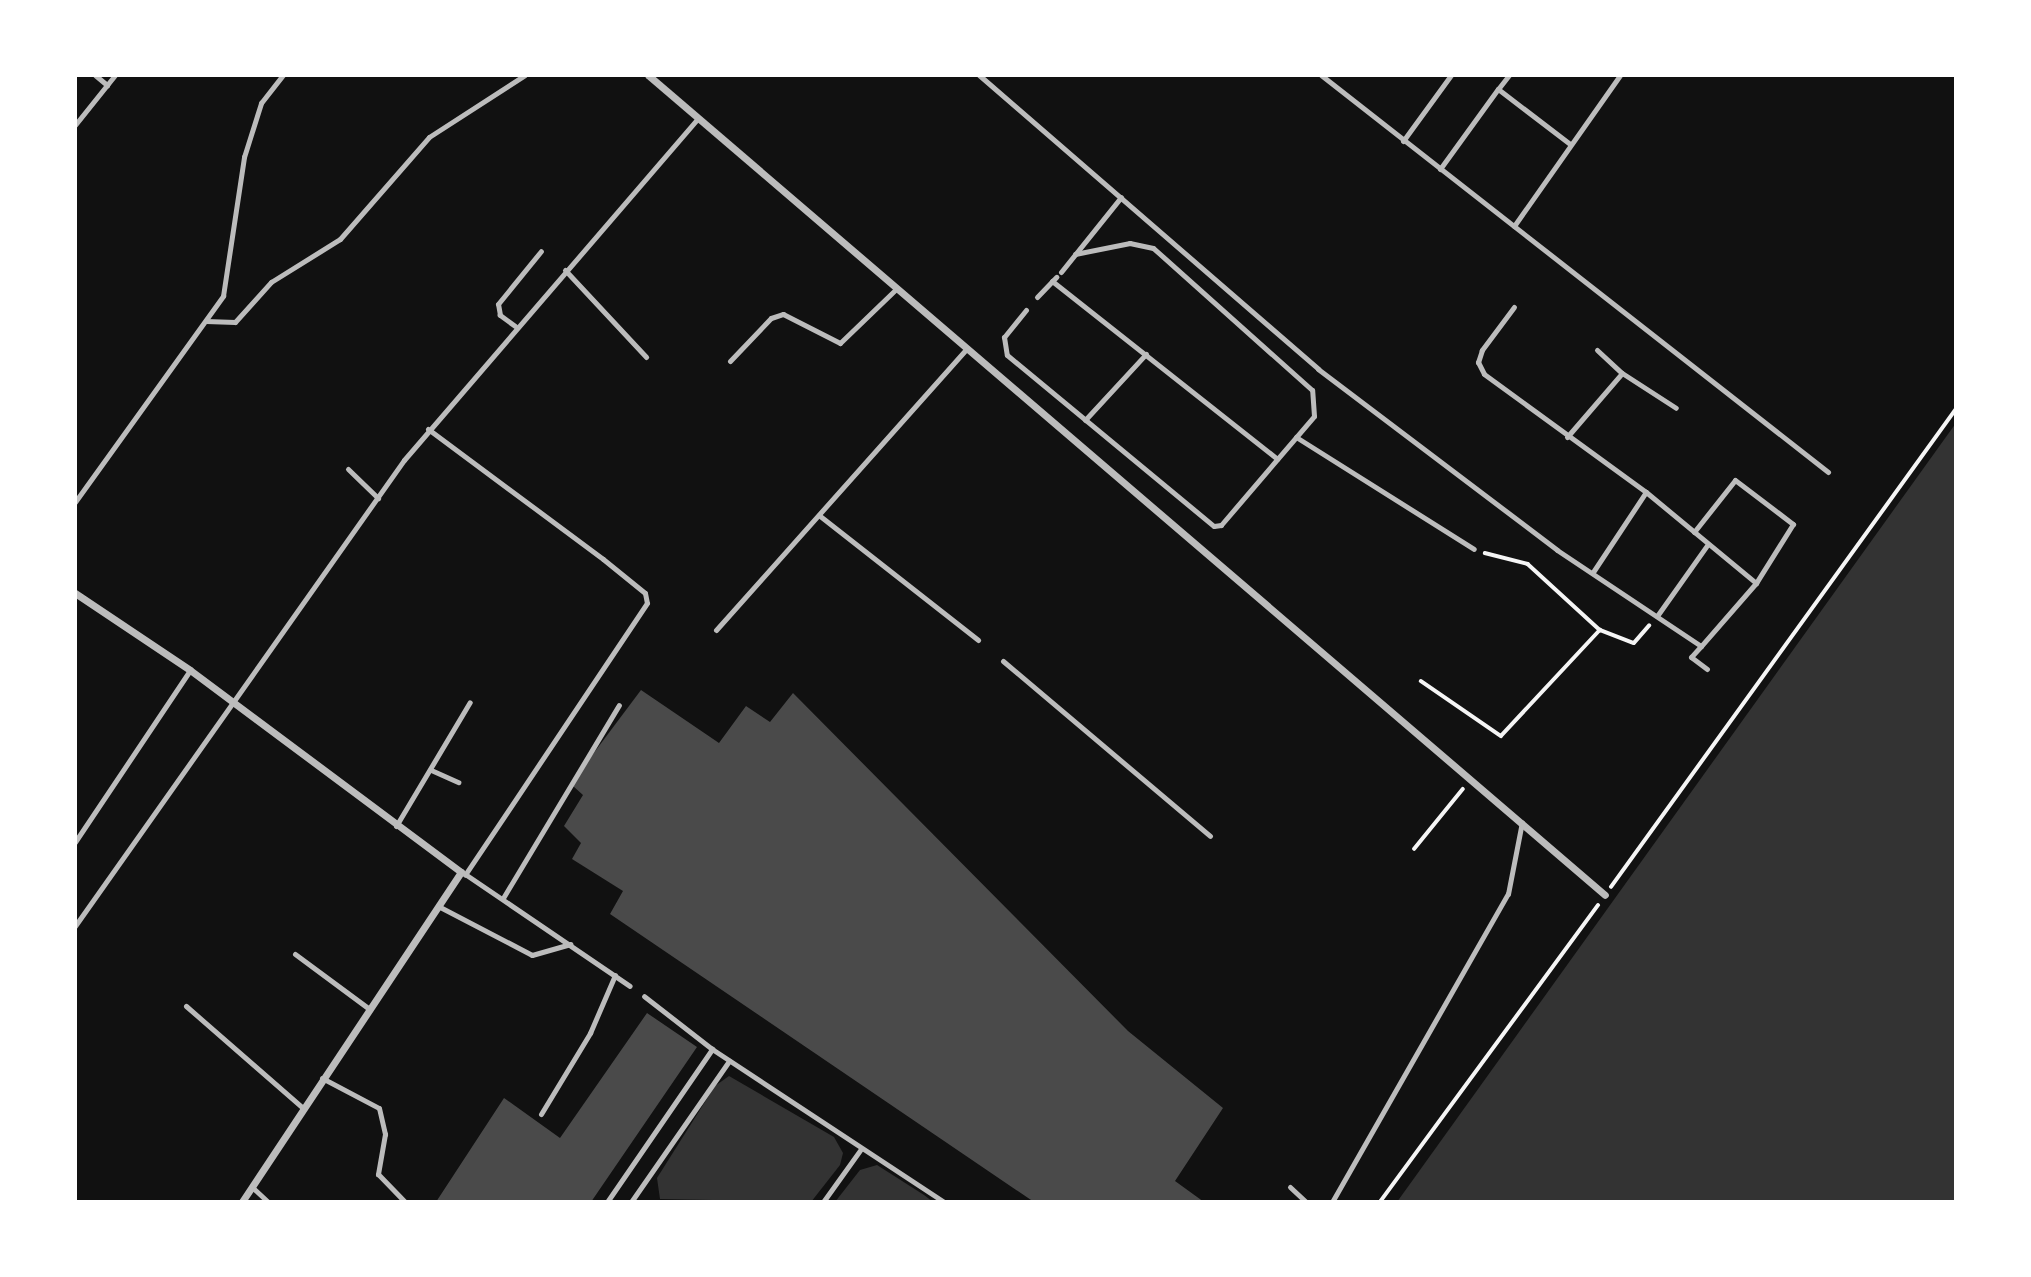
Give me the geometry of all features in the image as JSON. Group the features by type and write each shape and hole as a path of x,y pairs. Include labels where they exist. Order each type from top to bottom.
{"street":[{"path":"648,75 965,351 1605,895"},
{"path":"75,593 190,670 396,826 463,873 368,1008 242,1202"}],"lane":[{"path":"95,75 107,85"},
{"path":"75,125 115,75"},
{"path":"75,502 206,321 230,279 239,188 255,117 283,75"},
{"path":"206,321 235,321 271,282 340,239 429,137 525,75"},
{"path":"979,75 1318,369 1593,572 1700,646"},
{"path":"1321,75 1828,472"},
{"path":"1404,141 1451,75"},
{"path":"1440,169 1509,75"},
{"path":"1514,226 1620,75"},
{"path":"1499,89 1570,144"},
{"path":"75,926 236,705 377,498 428,429 698,118"},
{"path":"1037,297 1121,197"},
{"path":"1026,310 1004,337 1007,355 1214,526 1277,459 1315,408 1304,378 1153,248 1130,243 1075,254"},
{"path":"515,326 500,315 498,304 541,251"},
{"path":"565,270 646,357"},
{"path":"1056,276 1146,354 1277,459"},
{"path":"730,361 771,318 783,314 840,343 895,290"},
{"path":"1514,307 1478,362 1484,374 1646,492 1756,583"},
{"path":"1597,350 1622,373 1676,408"},
{"path":"716,629 965,351"},
{"path":"1086,420 1146,354"},
{"path":"1567,437 1622,373"},
{"path":"428,429 645,593 647,603 463,873 630,986"},
{"path":"1296,437 1474,550"},
{"path":"348,469 377,498"},
{"path":"1694,532 1735,480 1793,524 1756,583 1691,657 1707,669"},
{"path":"1593,572 1646,492"},
{"path":"820,516 978,640"},
{"path":"1657,616 1708,544"},
{"path":"1003,660 1210,836"},
{"path":"75,842 190,670"},
{"path":"396,826 470,702"},
{"path":"503,898 619,705"},
{"path":"431,770 458,782"},
{"path":"1332,1202 1508,894 1522,822"},
{"path":"438,906 532,955 570,944"},
{"path":"295,954 368,1008"},
{"path":"541,1114 590,1033 615,975"},
{"path":"644,996 729,1061 944,1202"},
{"path":"186,1006 303,1108"},
{"path":"607,1202 712,1049"},
{"path":"634,1201 729,1061"},
{"path":"322,1078 379,1108 386,1134 377,1174 405,1202"},
{"path":"823,1202 861,1149"},
{"path":"251,1187 268,1202"},
{"path":"1290,1187 1306,1202"}],"path":[{"path":"1380,1202 1956,409"},
{"path":"1474,550 1528,564 1600,630 1634,643 1657,616"},
{"path":"1422,681 1501,736 1600,630"},
{"path":"1414,849 1471,779"}],"shaded area":[{"path":"1956,423 1956,1202 1397,1202"},
{"path":"729,1076 834,1137 843,1153 840,1165 811,1202 660,1199 657,1178 715,1086"},
{"path":"877,1165 933,1202 835,1202 860,1170"}],"building":[{"path":"641,690 719,743 746,706 770,722 793,693 1128,1031 1223,1108 1175,1181 1204,1202 1034,1202 610,914 623,891 572,859 581,843 564,826 583,795 573,786 578,774"},
{"path":"647,1013 697,1047 591,1202 436,1202 504,1098 560,1138"}]}
